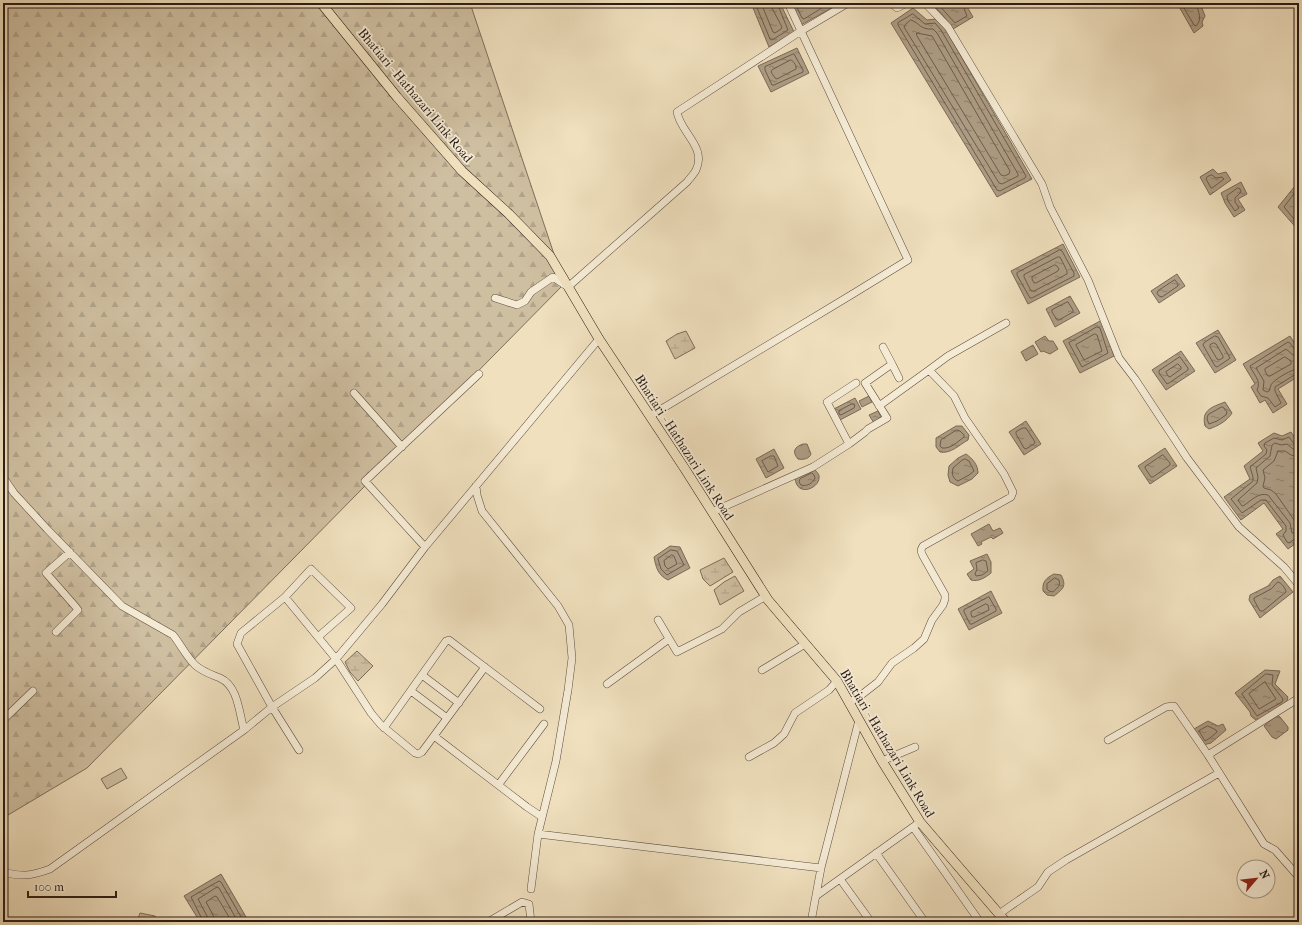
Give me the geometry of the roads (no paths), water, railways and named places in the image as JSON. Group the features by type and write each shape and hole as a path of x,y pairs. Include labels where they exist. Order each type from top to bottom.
{"main road":[{"name":"Bhatiari - Hathazari Link Road","path":"321,3 396,97 462,171 509,214 546,252 599,340 766,596 837,681 917,824 1006,922"}],"street":[{"path":"650,416 908,260 788,3"},
{"path":"495,298 517,305 525,301 531,292 553,277 568,287 687,182 697,169 699,155 694,143 678,118 677,112 801,31 848,3"},
{"path":"891,3 897,8 907,3"},
{"path":"925,3 948,27 1042,184 1050,207 1088,280 1119,358 1135,379 1187,458 1240,527 1284,567 1299,585"},
{"path":"879,406 948,356 1006,323"},
{"path":"3,872 17,876 35,875 50,869 244,730 272,707 315,678 336,659 382,604 425,547 599,340"},
{"path":"882,347 899,378"},
{"path":"712,512 813,467 849,444 868,429 887,418 864,383 892,364"},
{"path":"850,702 878,682 892,663 914,648 924,638 932,620 943,605 945,595 923,556 921,548 1011,497 1013,492 1004,474 966,418 954,396 929,370"},
{"path":"425,547 366,481 480,374"},
{"path":"849,444 827,402 856,384"},
{"path":"354,393 402,447"},
{"path":"3,477 25,505 122,606 173,635 179,642 188,658 198,667 210,675 220,678 229,685 233,690 244,730"},
{"path":"476,486 477,496 482,511 558,606 569,625 572,658 568,690 556,761 538,834 531,889"},
{"path":"56,632 78,610 46,573 70,552"},
{"path":"299,750 272,707 237,644 241,633 285,597 311,570 350,608 318,637"},
{"path":"658,620 677,652 722,629 739,612 766,596"},
{"path":"285,597 336,659 371,713 384,728 415,753 418,754 422,752 485,667"},
{"path":"607,684 669,639"},
{"path":"384,728 446,641 449,640 540,710"},
{"path":"762,670 805,644"},
{"path":"422,675 459,703"},
{"path":"749,756 774,743 784,734 795,713 829,690 837,681"},
{"path":"3,720 34,691"},
{"path":"410,691 447,718"},
{"path":"1208,755 1299,698"},
{"path":"1108,740 1166,707 1174,706 1208,755 1264,844 1275,850 1296,875 1299,876"},
{"path":"811,922 821,868 859,720"},
{"path":"499,784 544,724"},
{"path":"434,736 499,784 527,807 542,816"},
{"path":"882,761 915,747"},
{"path":"999,914 1038,887 1048,872 1066,860 1219,773"},
{"path":"816,896 917,824 980,922"},
{"path":"538,834 821,868"},
{"path":"876,853 925,922"},
{"path":"840,879 871,922"},
{"path":"490,922 522,902 529,904 531,922"},
{"path":"3,918 6,922"}],"water":[{"path":"751,3 780,3 794,32 769,47"},
{"path":"791,3 833,3 835,6 801,25"},
{"path":"931,3 965,3 973,17 953,29"},
{"path":"1177,3 1200,3 1205,16 1202,22 1203,26 1194,33"},
{"path":"913,8 927,20 936,19 944,27 1032,179 997,197 891,23"},
{"path":"797,48 809,73 771,92 758,66"},
{"path":"1213,169 1218,174 1226,172 1231,180 1210,195 1200,177"},
{"path":"1299,181 1299,231 1278,207"},
{"path":"1241,182 1247,194 1238,199 1245,210 1234,217 1225,203 1221,193"},
{"path":"1063,244 1080,277 1028,304 1011,271"},
{"path":"1177,274 1185,286 1159,303 1151,291"},
{"path":"1070,296 1080,313 1055,327 1046,309"},
{"path":"1102,320 1114,356 1080,373 1063,341"},
{"path":"1218,330 1236,360 1215,373 1196,343"},
{"path":"1045,336 1049,341 1053,341 1058,349 1050,354 1043,351 1041,352 1035,342"},
{"path":"1290,336 1299,350 1299,376 1278,389 1287,404 1273,413 1265,400 1260,403 1251,387 1255,384 1243,364"},
{"path":"1033,345 1038,354 1026,361 1021,352"},
{"path":"1181,351 1195,371 1166,390 1152,370"},
{"path":"869,396 872,402 862,407 859,401"},
{"path":"855,398 861,409 838,421 832,410"},
{"path":"1225,402 1232,413 1222,423 1209,429 1205,426 1204,421 1206,413 1212,408"},
{"path":"878,411 882,419 874,423 869,415"},
{"path":"1026,421 1041,444 1024,455 1009,432"},
{"path":"956,426 962,426 969,435 968,440 948,452 940,452 936,447 936,438"},
{"path":"1291,432 1299,444 1299,541 1288,549 1276,534 1283,529 1264,503 1241,520 1224,497 1250,479 1244,466 1263,451 1258,443 1274,433 1282,436"},
{"path":"803,444 807,444 811,454 806,459 798,459 795,454 795,450"},
{"path":"1165,448 1177,466 1150,484 1138,466"},
{"path":"774,449 784,468 766,478 756,459"},
{"path":"966,454 975,462 978,473 972,479 958,486 950,482 948,475 949,466 958,458"},
{"path":"815,470 819,477 816,485 808,489 800,488 795,478"},
{"path":"989,524 993,531 1000,528 1003,533 993,539 991,537 981,542 982,544 978,546 971,534"},
{"path":"670,546 680,547 690,568 668,580 658,571 654,557"},
{"path":"987,554 991,562 991,573 981,579 971,580 967,574 974,569 970,561"},
{"path":"1054,574 1061,575 1064,585 1054,596 1047,595 1043,591 1044,583"},
{"path":"1280,576 1293,592 1260,618 1249,600 1250,595 1268,586 1273,580"},
{"path":"991,591 1002,613 969,630 958,609"},
{"path":"1265,670 1280,671 1275,684 1288,697 1286,704 1257,721 1251,716 1250,712 1235,693"},
{"path":"1277,715 1288,727 1288,730 1276,739 1272,737 1264,726"},
{"path":"1208,721 1218,726 1223,724 1226,730 1211,743 1203,745 1194,729"},
{"path":"221,874 249,922 200,922 184,896"}]}
